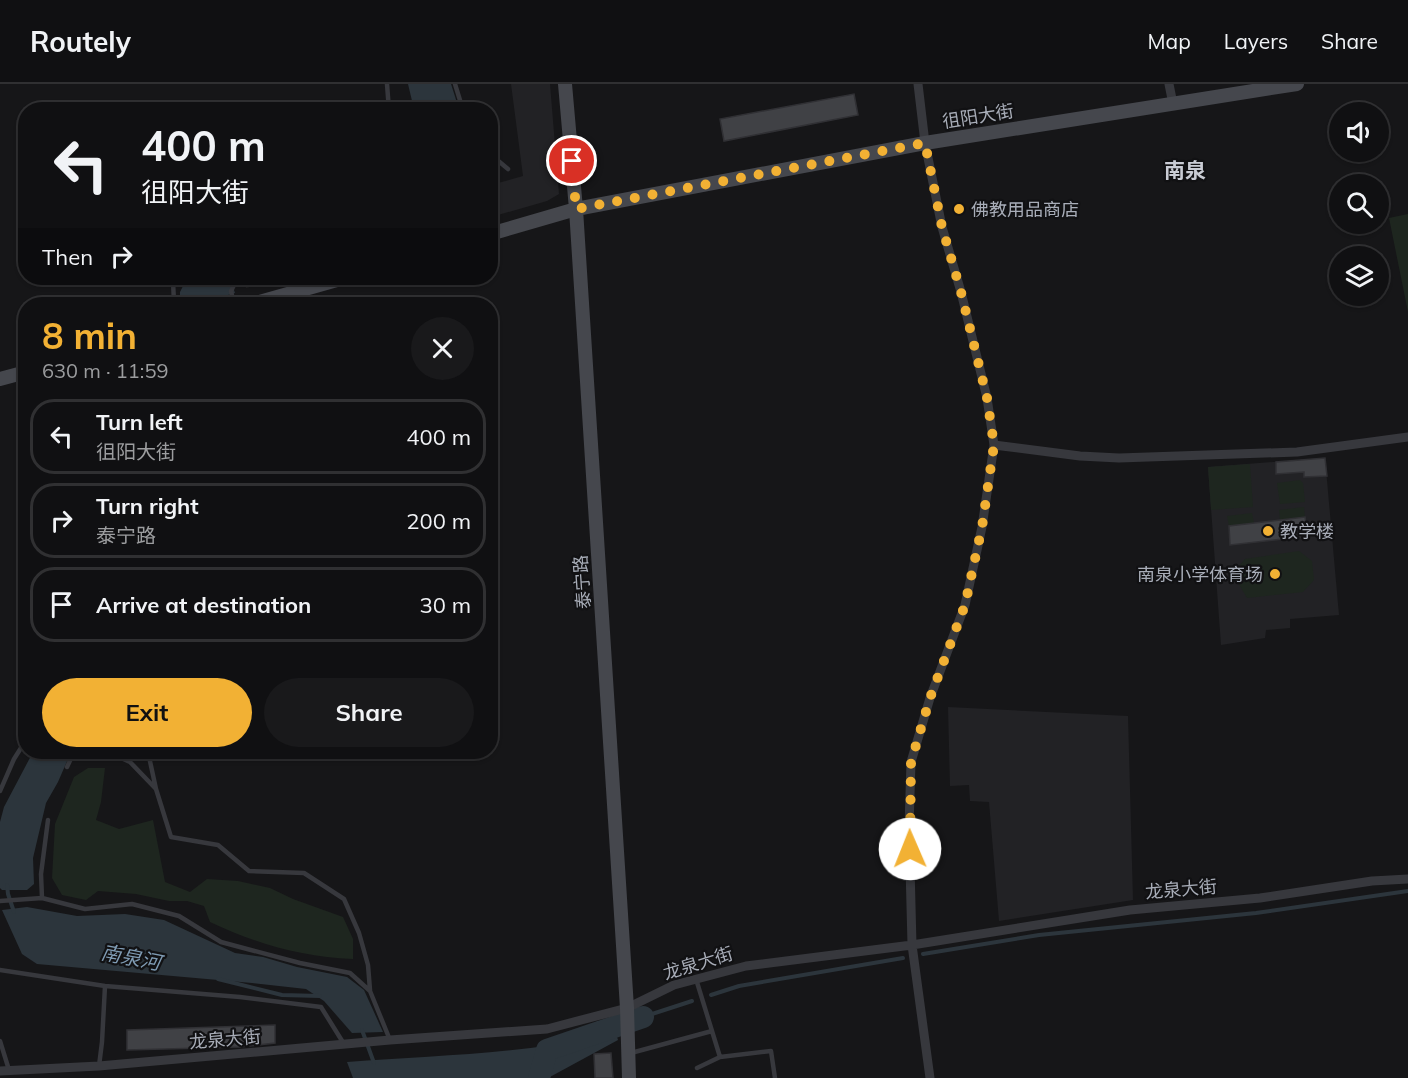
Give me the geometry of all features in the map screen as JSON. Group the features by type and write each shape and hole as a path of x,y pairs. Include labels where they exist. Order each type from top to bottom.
{"street":[{"name":"泰宁路","path":"565,84 576,209 629,1032 629,1078"},
{"path":"918,84 925,143 942,227 961,292 987,398 994,445 982,527 965,605 930,698 911,762 909,827 912,945 930,1078"},
{"path":"1169,84 1173,104"},
{"name":"徂阳大街","path":"498,232 576,209 925,143 1297,84"},
{"path":"277,297 319,285"},
{"path":"0,379 18,374"},
{"path":"994,445 1080,456 1119,458 1297,452 1408,437"},
{"name":"龙泉大街","path":"5,1071 99,1066 390,1040 547,1029 627,1008 674,985 747,966 912,945 1130,910 1260,898 1372,881 1408,879"}],"lane":[{"path":"387,84 388,102"},
{"path":"455,84 460,102"},
{"path":"498,161 508,169"},
{"path":"0,791 18,753"},
{"path":"67,767 71,759"},
{"path":"123,759 130,762 156,789"},
{"path":"150,759 171,837 218,845 249,872 304,873 344,899 359,933 368,965 370,991 390,1040"},
{"path":"42,898 41,874 48,820"},
{"path":"0,901 42,898 86,909 132,904 179,916 221,942 300,963 350,973 370,991"},
{"path":"0,970 105,986 240,997 321,1007 344,1045"},
{"path":"696,979 720,1057"},
{"path":"99,1066 105,986"},
{"path":"629,1054 712,1031"},
{"path":"0,1041 5,1071"},
{"path":"697,1068 720,1057 771,1051 775,1078"}],"shaded area":[{"path":"511,84 550,84 559,194 547,201 498,215 498,183 523,176"},
{"path":"1408,214 1408,312 1389,218"},
{"path":"1325,458 1339,615 1290,619 1290,628 1266,630 1265,638 1221,645 1208,467"},
{"path":"1250,464 1253,507 1211,510 1208,467"},
{"path":"1300,480 1303,483 1305,502 1280,504 1277,483"},
{"path":"1304,507 1305,517 1280,520 1279,510"},
{"path":"1252,513 1254,523 1229,526 1227,516"},
{"name":"南泉小学体育场","path":"1299,551 1312,561 1314,580 1303,592 1247,598 1237,581 1237,568 1245,559"},
{"path":"948,707 1128,716 1133,900 999,921 989,802 970,801 969,785 950,786"},
{"path":"88,768 105,768 101,802 96,820 119,829 153,820 165,882 190,892 207,879 238,881 270,888 343,917 353,939 353,959 297,952 262,943 210,922 204,906 187,901 169,901 136,894 98,891 86,900 62,895 52,878 55,824 74,777"}],"water":[{"path":"408,84 451,84 457,102 412,102"},
{"path":"184,285 232,285 235,293 221,297 180,297"},
{"path":"29,759 68,759 46,803 33,858 34,884 27,890 2,890 0,888 0,822 4,807"},
{"path":"27,907 77,916 125,914 164,920 235,953 263,957 297,967 347,977 364,990 383,1032 352,1033 324,1001 306,989 37,964 22,954 2,910"},
{"path":"615,1030 618,1040 548,1078 353,1078 347,1062 476,1053 561,1044"}],"building":[{"path":"854,94 858,115 724,141 720,119"},
{"path":"1325,458 1327,476 1304,477 1304,472 1276,474 1276,462"},
{"name":"教学楼","path":"1305,517 1308,536 1230,545 1229,526"},
{"path":"275,1025 275,1043 240,1047 127,1050 127,1030"},
{"path":"611,1053 613,1078 595,1078 594,1054"}],"waterway":[{"name":"南泉河","path":"7,885 14,912"},
{"path":"923,954 1039,935 1256,913 1408,891"},
{"path":"711,995 739,986 903,958"},
{"name":"南泉河","path":"218,979 282,995 320,996"},
{"path":"643,1017 692,1001"},
{"path":"539,1078 547,1050 643,1017"},
{"name":"南泉河","path":"362,1030 374,1063"}],"place":[{"name":"佛教用品商店","path":"959,209"},
{"name":"教学楼","path":"1268,531"},
{"name":"南泉小学体育场","path":"1275,574"}],"district":[{"name":"南泉","path":"1185,170"}],"route":[{"path":"572,161 576,209 925,143 942,227 961,292 987,398 994,445 982,527 965,605 930,698 911,762 910,849"}]}
